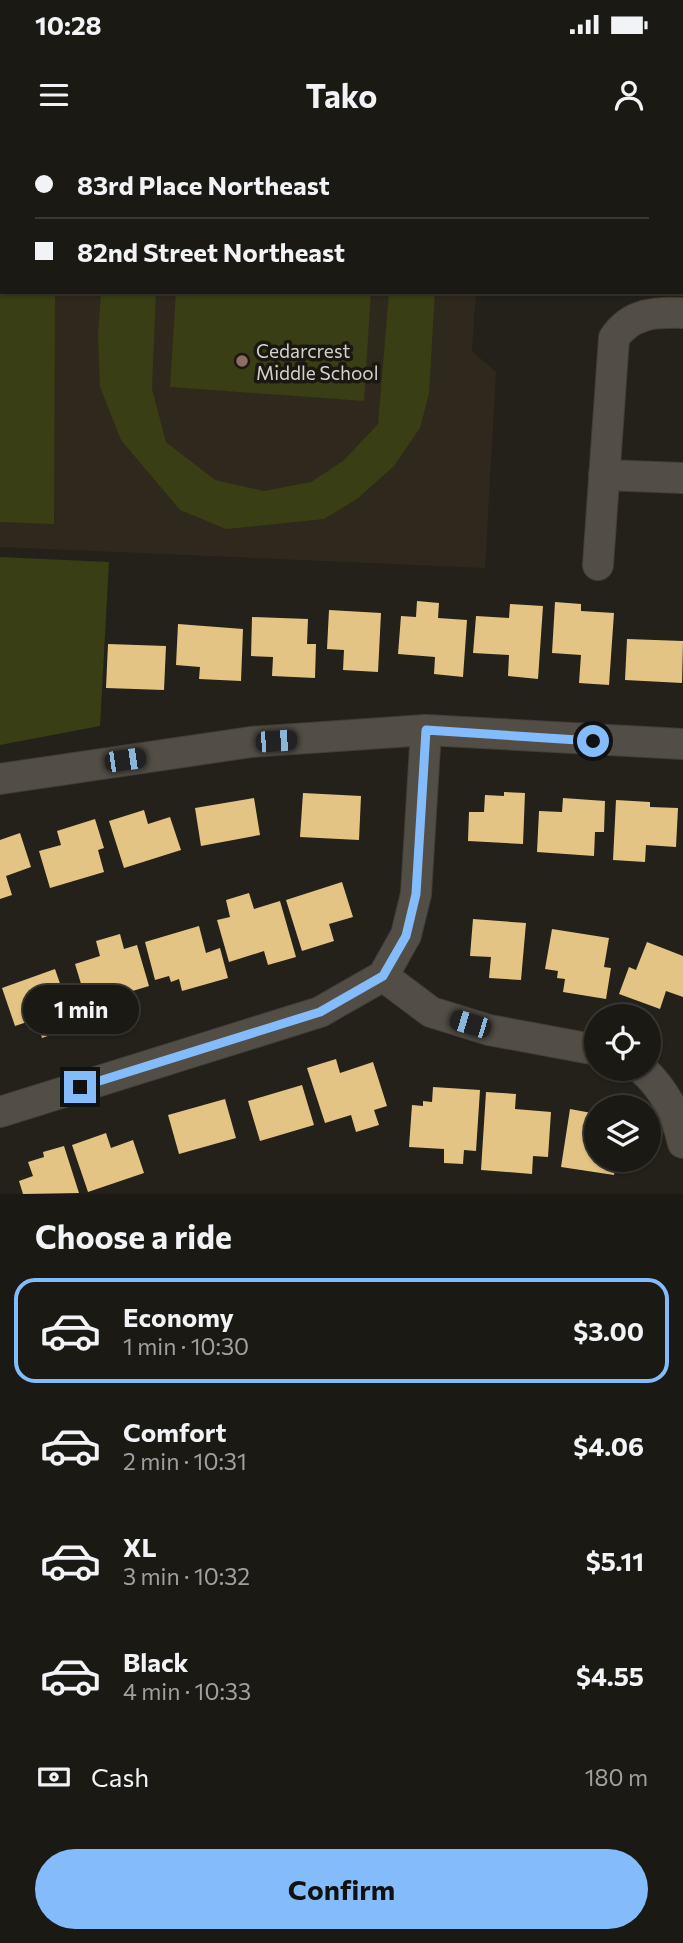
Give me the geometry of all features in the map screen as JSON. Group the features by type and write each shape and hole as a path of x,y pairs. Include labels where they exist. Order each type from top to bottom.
{"street":[{"path":"598,565 614,338 627,323 650,313 683,313"},
{"path":"604,475 683,478"},
{"path":"0,779 251,742 426,730 683,744"},
{"path":"0,1112 320,1012 383,976 406,936 416,894 426,730"},
{"path":"383,976 430,1012 489,1030 584,1047"},
{"path":"653,1081 664,1093 677,1119 683,1143"}],"shaded area":[{"name":"Cedarcrest Middle School","path":"0,294 476,294 472,351 496,372 485,568 0,547"}],"green space":[{"path":"0,294 55,294 54,524 0,522"},
{"path":"101,294 156,294 152,389 166,442 215,480 264,491 311,482 343,461 378,424 389,294 435,294 429,394 420,428 394,466 357,499 324,519 226,529 180,510 121,440 100,387 98,336"},
{"path":"176,294 371,294 364,401 170,387"},
{"path":"0,557 109,562 100,726 0,745"}],"building":[{"path":"417,601 439,603 438,618 467,620 463,677 434,674 435,657 398,654 401,616 416,617"},
{"path":"555,602 581,604 581,611 614,613 609,685 579,683 581,655 552,653"},
{"path":"510,604 543,606 538,679 508,676 509,655 473,653 476,616 509,618"},
{"path":"329,610 381,613 378,672 343,670 344,650 327,649"},
{"path":"252,617 308,619 307,644 316,644 315,678 272,676 273,657 251,656"},
{"path":"178,624 243,629 241,681 199,679 200,667 176,665"},
{"path":"627,639 683,641 682,683 625,680"},
{"path":"108,644 166,646 164,690 106,688"},
{"path":"504,792 525,793 523,844 468,841 469,812 484,812 485,795 504,796"},
{"path":"303,793 361,796 359,840 300,837"},
{"path":"254,798 260,835 201,846 195,808"},
{"path":"563,798 605,801 604,832 595,832 594,856 537,852 539,811 562,812"},
{"path":"616,800 650,802 650,807 678,808 676,847 646,845 645,862 613,860"},
{"path":"144,810 148,824 170,817 181,850 124,868 109,821"},
{"path":"95,819 104,848 98,850 104,872 50,888 39,851 61,845 57,831"},
{"path":"20,833 31,867 6,876 12,895 0,899 0,840"},
{"path":"342,882 353,917 329,924 334,941 302,951 286,900"},
{"path":"249,893 254,909 280,901 296,957 268,965 264,951 229,962 217,920 230,917 226,900"},
{"path":"473,919 526,923 521,980 489,978 491,957 470,956"},
{"path":"199,926 206,953 220,948 228,978 182,991 179,979 171,982 169,976 155,980 145,942"},
{"path":"552,929 609,938 604,967 611,968 606,999 563,992 565,979 557,978 558,971 545,969"},
{"path":"120,934 124,949 137,945 149,986 116,996 121,1011 92,1020 75,964 100,956 96,941"},
{"path":"647,942 683,956 683,997 666,991 661,1006 646,1004 619,994 629,967 636,970"},
{"path":"55,969 65,998 77,995 86,1023 42,1038 39,1027 30,1030 27,1022 15,1026 2,988"},
{"path":"336,1059 340,1073 373,1062 387,1106 374,1110 379,1125 356,1132 351,1115 325,1123 307,1068"},
{"path":"302,1085 314,1125 260,1141 248,1101"},
{"path":"433,1087 480,1090 476,1151 464,1150 463,1164 444,1163 444,1149 409,1147 412,1105 423,1106 423,1101 432,1102"},
{"path":"486,1092 516,1094 515,1109 551,1112 548,1157 533,1156 532,1174 481,1170"},
{"path":"225,1099 236,1138 179,1154 168,1115"},
{"path":"570,1109 584,1112 584,1170 561,1167"},
{"path":"106,1133 111,1148 133,1140 144,1173 88,1192 72,1145"},
{"path":"64,1146 79,1193 23,1194 19,1181 33,1176 28,1162 44,1157 43,1152"},
{"path":"594,1172 615,1172 614,1175"}],"place":[{"name":"Cedarcrest Middle School","path":"242,361"}],"route":[{"path":"80,1087 320,1012 383,976 406,936 416,894 426,730 593,741"}]}
